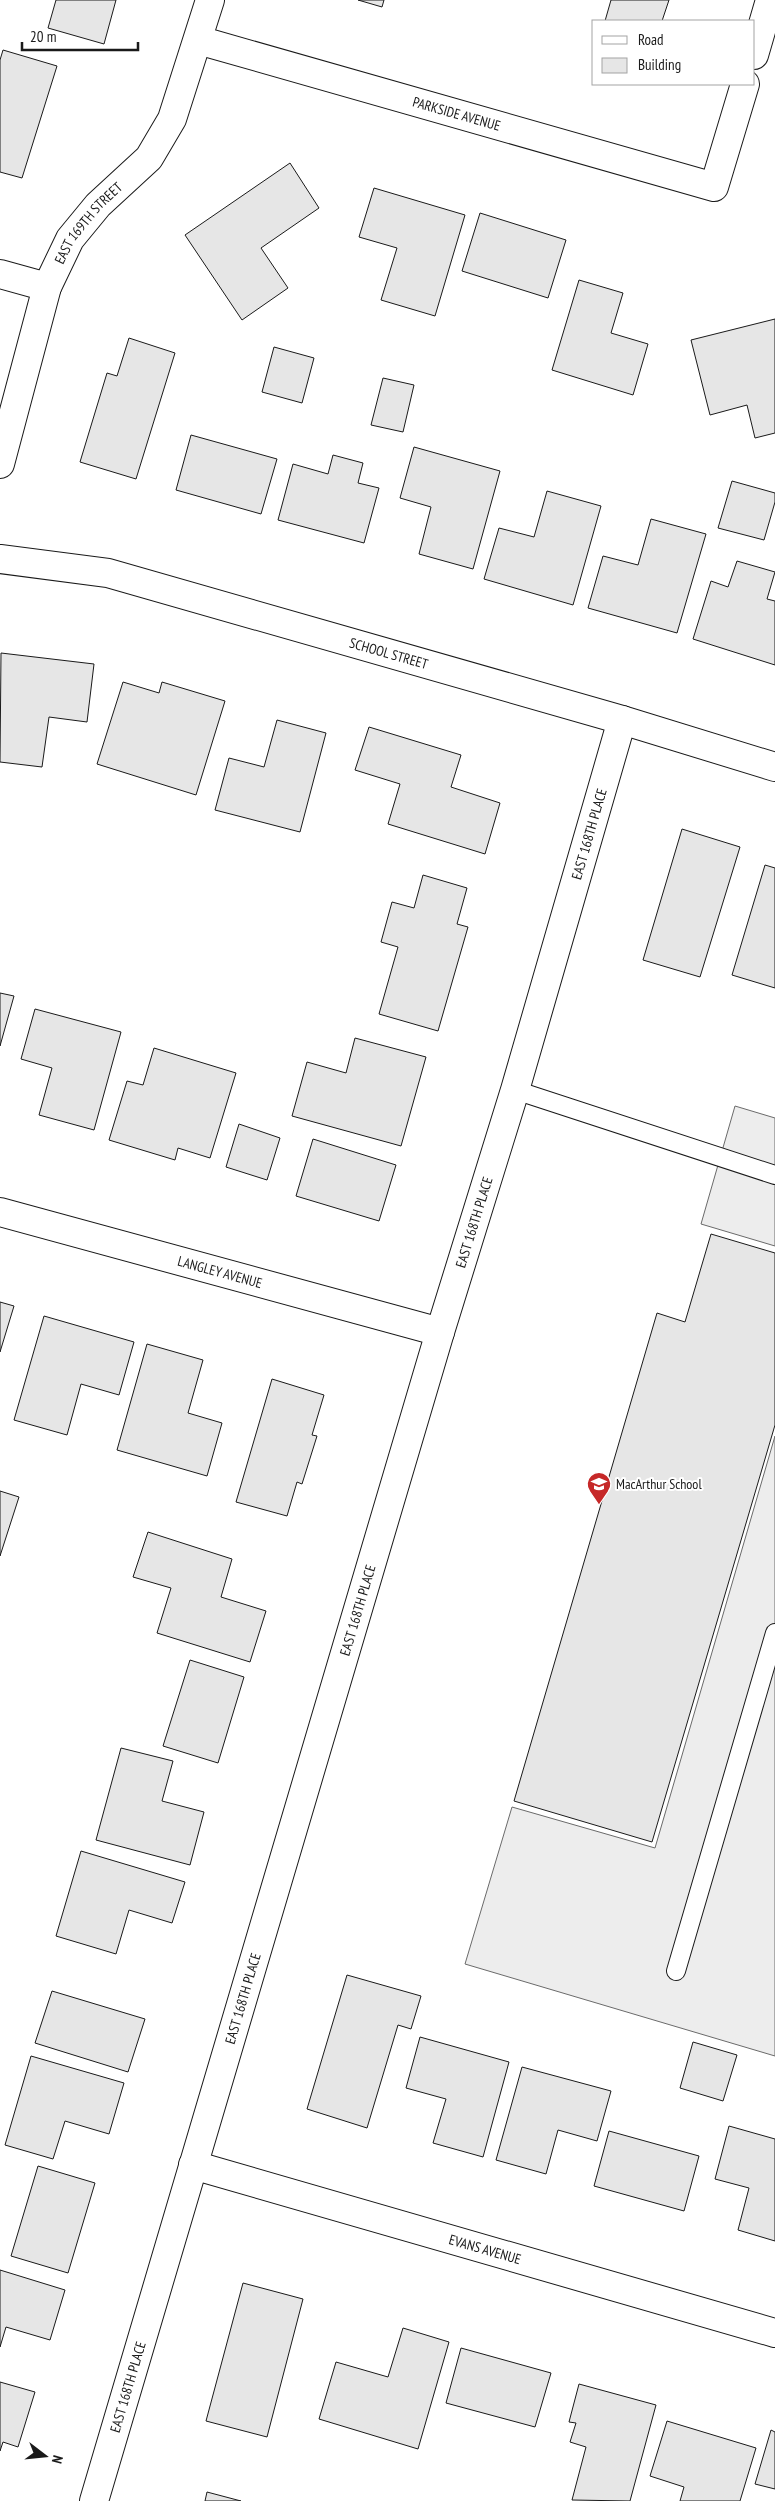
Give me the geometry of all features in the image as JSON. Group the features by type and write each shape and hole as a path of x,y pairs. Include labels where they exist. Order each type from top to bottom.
{"street":[{"name":"EAST 169TH STREET","path":"0,464 47,287 70,239 98,205 149,158 172,119 210,0"},
{"path":"755,52 770,0"},
{"name":"PARKSIDE AVENUE","path":"198,40 714,187 745,85"},
{"path":"0,274 47,287"},
{"name":"SCHOOL STREET","path":"0,559 108,573 622,720 775,768"},
{"name":"EAST 168TH PLACE","path":"94,2501 440,1332 515,1090 622,720"},
{"name":"LANGLEY AVENUE","path":"0,1212 440,1332"},
{"name":"EVANS AVENUE","path":"194,2165 775,2333"}],"lane":[{"path":"515,1090 775,1176"},
{"path":"676,1971 775,1633"}],"shaded area":[{"path":"735,1106 775,1118 775,1246 701,1224"},
{"path":"775,1436 775,2056 465,1964 512,1807 655,1848"}],"building":[{"path":"56,0 116,0 104,44 48,28"},
{"path":"358,0 384,0 382,7"},
{"path":"611,0 669,0 662,20 605,20"},
{"path":"3,50 57,66 22,178 0,172 0,60"},
{"path":"290,163 319,208 261,248 288,288 242,320 185,235"},
{"path":"374,188 465,215 435,316 381,300 397,248 359,237"},
{"path":"480,213 566,240 548,298 462,271"},
{"path":"579,280 623,293 611,333 648,344 633,395 552,370"},
{"path":"775,319 775,433 755,438 747,405 710,415 691,340"},
{"path":"129,338 175,353 136,479 80,462 107,373 117,376"},
{"path":"274,347 314,358 302,403 262,392"},
{"path":"383,378 414,385 403,432 371,425"},
{"path":"191,435 277,459 261,514 176,490"},
{"path":"414,447 500,471 473,569 419,554 431,507 400,498"},
{"path":"333,455 363,463 358,483 379,488 364,543 278,520 293,464 328,474"},
{"path":"732,481 775,493 775,502 764,540 718,528"},
{"path":"547,491 601,506 573,605 484,579 499,528 534,537"},
{"path":"651,519 706,534 677,633 588,608 603,556 638,565"},
{"path":"737,561 775,572 767,599 775,601 775,665 693,639 711,581 728,587"},
{"path":"1,653 94,664 87,722 49,717 42,767 0,762"},
{"path":"123,682 159,693 162,682 225,701 196,795 97,764"},
{"path":"277,720 326,733 300,832 215,810 229,758 264,767"},
{"path":"369,727 461,755 451,787 500,803 485,854 388,824 400,784 355,770"},
{"path":"682,829 740,847 700,977 643,960"},
{"path":"765,865 775,868 775,988 732,975"},
{"path":"423,875 467,888 457,924 468,927 438,1031 379,1014 398,947 381,942 392,902 414,908"},
{"path":"0,993 14,996 0,1046"},
{"path":"35,1009 121,1032 94,1130 39,1115 52,1068 21,1059"},
{"path":"355,1038 426,1057 401,1146 292,1116 307,1062 346,1073"},
{"path":"154,1048 236,1073 210,1158 178,1148 175,1160 109,1140 127,1081 143,1085"},
{"path":"239,1124 280,1138 267,1180 226,1167"},
{"path":"313,1139 396,1165 379,1221 296,1196"},
{"path":"711,1234 775,1253 775,1425 652,1842 514,1801 657,1313 685,1322"},
{"path":"0,1302 14,1306 0,1352"},
{"path":"44,1316 134,1342 119,1395 81,1384 67,1435 14,1420"},
{"path":"147,1344 203,1360 188,1413 222,1423 207,1476 117,1450"},
{"path":"272,1379 324,1395 312,1435 317,1436 302,1484 297,1482 287,1516 236,1502"},
{"path":"0,1491 19,1497 0,1556"},
{"path":"148,1532 232,1559 221,1597 266,1611 250,1662 157,1633 171,1588 133,1577"},
{"path":"190,1660 244,1677 218,1763 163,1746"},
{"path":"121,1748 173,1761 162,1801 204,1812 190,1865 96,1840"},
{"path":"81,1851 185,1882 172,1923 129,1910 116,1954 56,1936"},
{"path":"347,1975 421,1996 411,2029 398,2025 367,2128 307,2109"},
{"path":"52,1991 145,2019 128,2072 35,2043"},
{"path":"420,2037 509,2062 483,2157 433,2143 446,2099 406,2088"},
{"path":"693,2042 737,2055 723,2101 680,2088"},
{"path":"31,2056 124,2083 109,2134 65,2121 53,2159 5,2145"},
{"path":"522,2067 611,2091 597,2141 558,2130 546,2174 496,2160"},
{"path":"729,2126 775,2139 775,2241 738,2230 749,2188 715,2179"},
{"path":"609,2131 699,2156 684,2211 594,2186"},
{"path":"38,2166 95,2183 68,2273 11,2256"},
{"path":"0,2270 65,2290 50,2340 6,2327 0,2347"},
{"path":"243,2283 303,2299 267,2437 206,2421"},
{"path":"403,2328 449,2342 418,2449 319,2419 336,2362 388,2377"},
{"path":"461,2348 551,2373 535,2427 446,2403"},
{"path":"0,2382 35,2392 18,2447 3,2442 0,2451"},
{"path":"579,2384 656,2405 630,2501 572,2500 586,2447 570,2442 576,2423 569,2422"},
{"path":"667,2421 756,2448 740,2501 680,2501 684,2487 650,2476"},
{"path":"771,2430 775,2432 775,2489 755,2484"},
{"path":"207,2492 241,2501 205,2501"}],"place":[{"name":"MacArthur School","path":"599,1505"}]}
